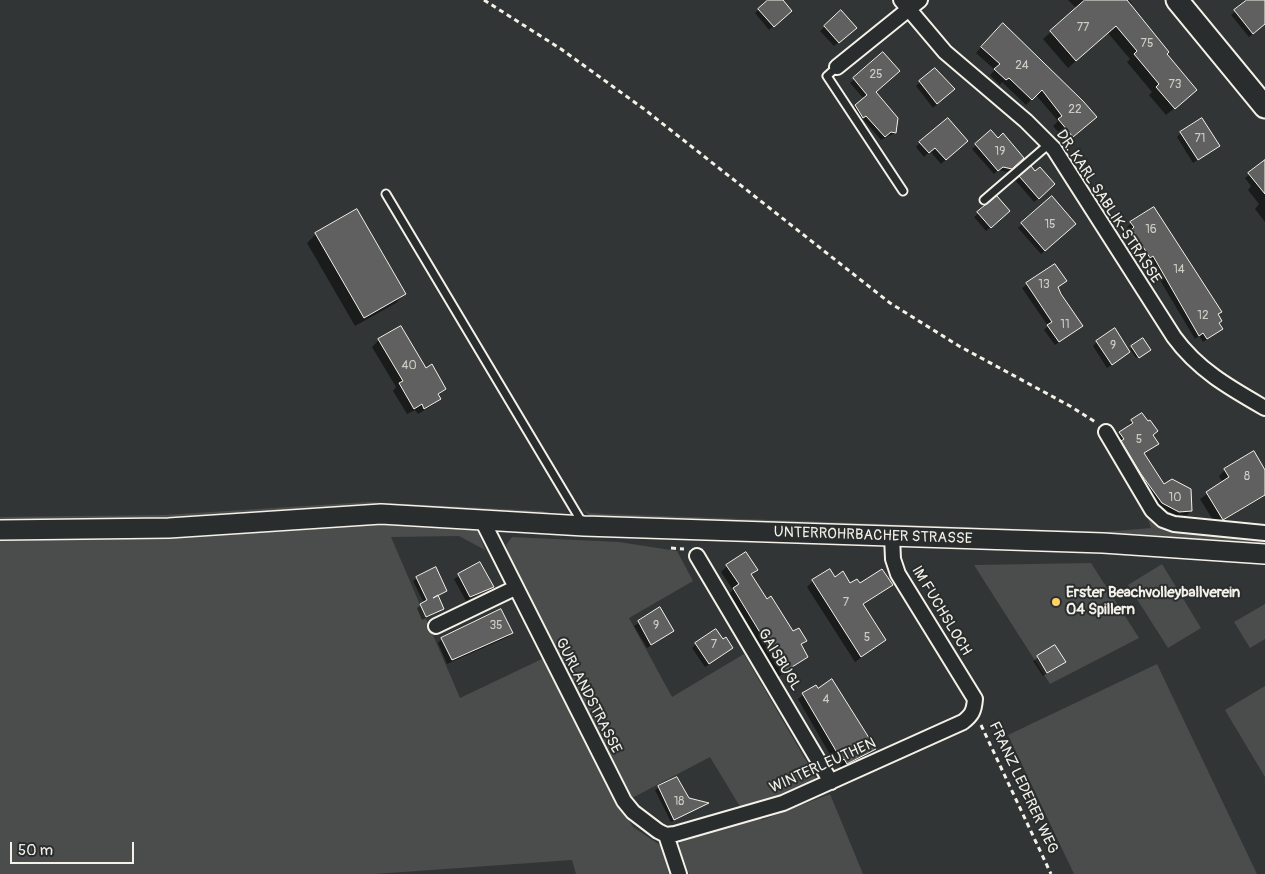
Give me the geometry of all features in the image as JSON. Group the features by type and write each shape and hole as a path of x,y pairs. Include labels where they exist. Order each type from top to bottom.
{"main road":[{"path":"1177,0 1265,107"},
{"name":"UNTERROHRBACHER STRASSE","path":"0,530 169,528 355,514 584,526 1103,543 1265,554"}],"street":[{"path":"837,67 905,4 920,0"},
{"name":"DR. KARL SABLIK-STRASSE","path":"905,4 945,52 1050,144 1182,348 1212,377 1265,408"},
{"path":"1106,432 1152,510 1163,520 1174,524 1265,533"},
{"name":"GURLANDSTRASSE","path":"482,520 624,801 645,822 666,835"},
{"name":"IM FUCHSLOCH","path":"892,536 893,559 898,574 974,705"},
{"name":"GAISBUGL","path":"698,556 831,782"},
{"path":"436,626 515,588"},
{"name":"WINTERLEUTHEN","path":"666,835 686,832 763,810 831,782 963,722 974,705"},
{"path":"666,835 679,874"}],"lane":[{"path":"837,67 827,76 903,191"},
{"path":"984,200 1050,144"},
{"path":"386,194 584,526"}],"path":[{"path":"484,0 561,49 644,109 890,302 959,346 1091,418 1106,432"},
{"name":"FRANZ LEDERER WEG","path":"974,705 1051,874"}],"shaded area":[{"path":"368,502 542,511 556,515 0,521 0,517 164,515"},
{"path":"583,509 589,513 606,514 1104,532 1151,528 1145,509 1164,528 1265,536 1265,545 597,518 590,516"},
{"path":"382,522 471,527 478,532 485,550 459,536 391,537 460,698 544,658 620,806 633,827 660,845 669,874 576,874 572,860 375,874 0,874 0,536"},
{"path":"512,537 619,542 677,551 693,581 629,618 672,697 744,654 815,776 816,784 742,810 710,757 634,797 627,796 510,560 506,545"},
{"name":"Erster Beachvolleyballverein 04 Spillern","path":"1091,563 1139,638 1050,684 974,565"},
{"path":"1162,564 1201,628 1168,648 1128,585"},
{"path":"1265,604 1265,639 1250,648 1234,622"},
{"path":"1157,664 1257,874 1074,874 1008,735"},
{"path":"1265,686 1265,777 1225,710"},
{"path":"830,794 863,874 689,874 679,847 681,839 760,816 762,820"}],"building":[{"path":"768,0 783,0 792,11 774,27 758,9"},
{"path":"1085,0 1127,0 1169,52 1167,54 1197,90 1175,109 1156,87 1159,84 1134,54 1137,51 1116,26 1076,61 1050,31"},
{"path":"1247,0 1265,0 1265,24 1253,34 1234,10"},
{"path":"841,10 857,28 839,43 824,26"},
{"path":"1003,23 1097,117 1073,137 1058,119 1062,116 1042,90 1032,100 1009,78 1006,80 994,69 1000,64 981,47"},
{"path":"883,52 900,71 876,92 898,118 896,133 891,132 885,137 866,116 863,118 855,105 867,95 853,78"},
{"path":"935,68 955,89 937,104 919,81"},
{"path":"948,118 968,141 946,160 935,148 929,153 919,142"},
{"path":"1202,118 1220,146 1198,160 1180,132"},
{"path":"991,130 998,138 1003,133 1024,158 1012,169 1003,167 998,171 975,144"},
{"path":"1265,160 1265,194 1248,173"},
{"path":"1031,166 1035,171 1040,167 1055,184 1039,199 1019,176"},
{"path":"997,196 1010,211 991,228 977,212"},
{"path":"1052,196 1076,224 1045,251 1021,223"},
{"path":"1154,207 1222,312 1218,314 1222,321 1219,323 1223,329 1207,339 1203,333 1199,336 1153,256 1150,258 1132,229 1134,227 1130,222"},
{"path":"357,209 406,294 364,318 315,233"},
{"path":"1055,264 1067,281 1058,287 1061,294 1083,326 1059,342 1047,325 1052,322 1026,283"},
{"path":"401,326 426,368 432,364 446,389 438,394 441,399 424,409 422,404 414,409 399,383 403,381 378,339"},
{"path":"1115,328 1130,352 1112,365 1096,341"},
{"path":"1143,338 1151,350 1139,358 1131,346"},
{"path":"1142,413 1158,431 1153,435 1159,444 1144,453 1164,484 1172,479 1191,489 1192,511 1179,512 1162,503 1141,474 1121,441 1124,439 1119,432 1133,423 1131,420"},
{"path":"1254,451 1265,470 1265,495 1223,520 1206,492 1229,477 1224,469"},
{"path":"746,552 758,570 751,574 767,599 771,596 793,631 799,628 807,641 801,644 808,657 784,672 733,588 739,584 726,565"},
{"path":"480,562 494,587 470,597 458,574"},
{"path":"436,567 447,591 438,595 444,609 426,617 420,604 427,600 416,577"},
{"path":"830,569 835,577 843,571 850,583 857,579 860,583 882,569 893,585 863,604 886,640 861,657 812,580"},
{"path":"660,607 674,631 651,645 638,621"},
{"path":"501,609 513,633 452,660 441,638"},
{"path":"716,629 723,639 726,637 733,648 709,664 695,643"},
{"path":"1055,645 1066,662 1047,673 1037,656"},
{"path":"832,679 876,749 847,764 844,759 842,761 802,693 816,685 818,688"},
{"path":"677,777 689,798 709,803 674,820 658,786"}],"place":[{"name":"Erster Beachvolleyballverein 04 Spillern","path":"1056,602"}]}
